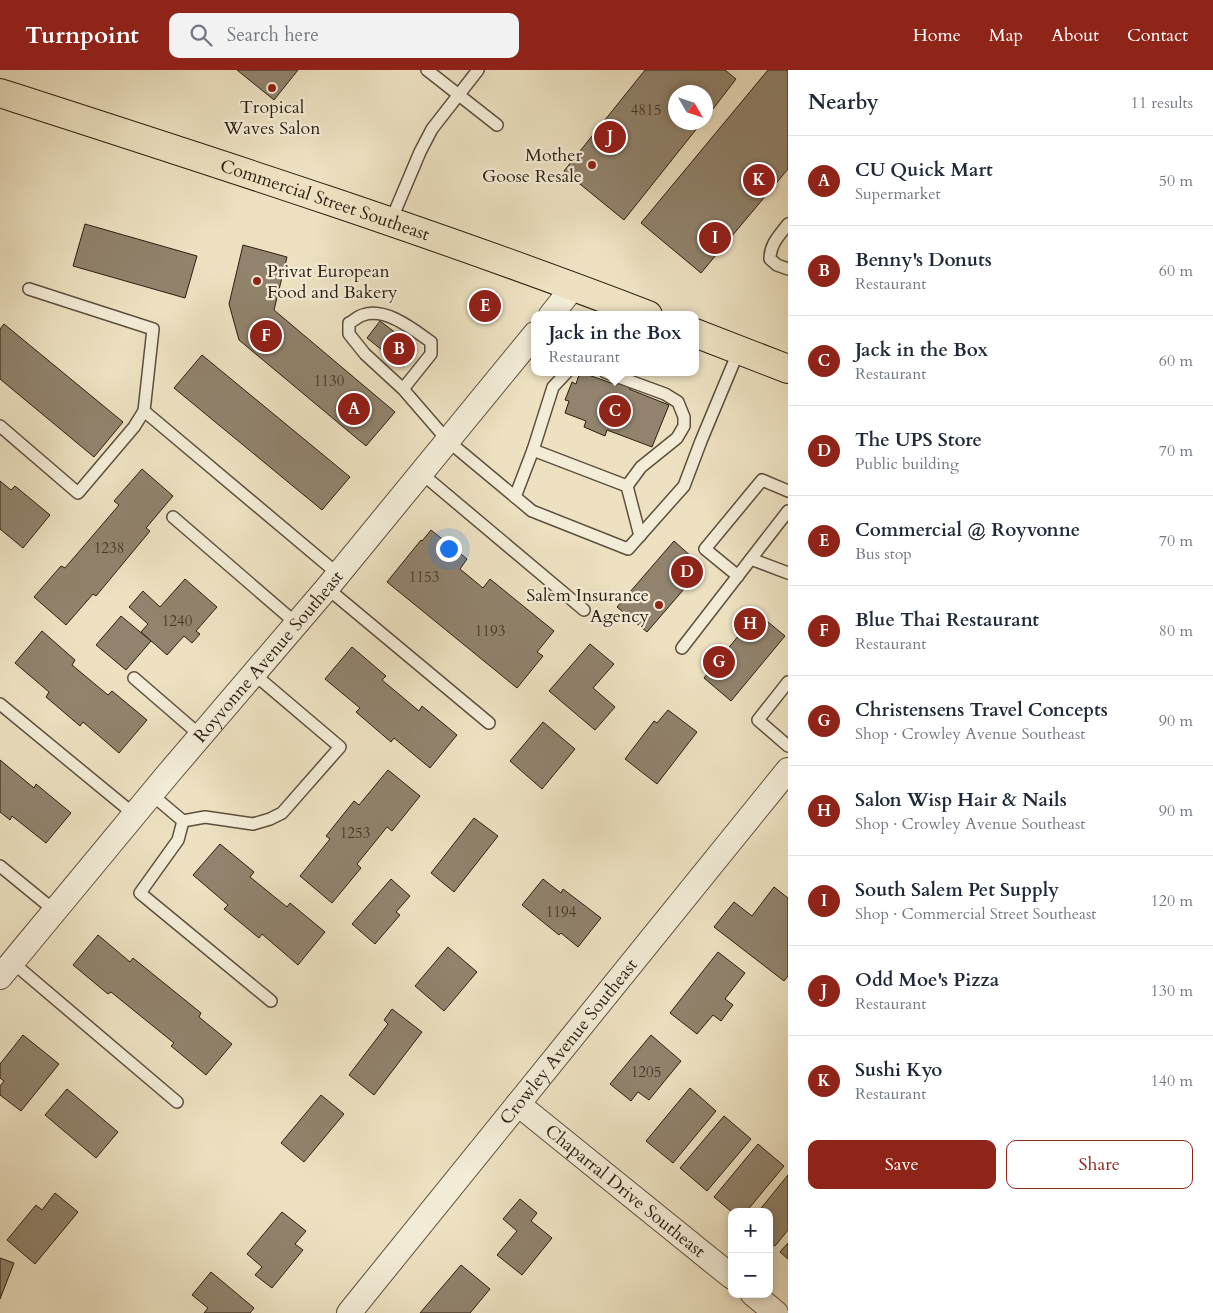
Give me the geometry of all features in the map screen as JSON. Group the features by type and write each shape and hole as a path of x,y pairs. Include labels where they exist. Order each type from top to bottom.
{"main road":[{"name":"Commercial Street Southeast","path":"0,93 158,143 390,222 574,286 638,311"},
{"path":"699,335 788,368"}],"street":[{"path":"554,311 574,286"},
{"name":"Royvonne Avenue Southeast","path":"6,970 151,794 333,581 531,339"},
{"name":"Crowley Avenue Southeast","path":"349,1313 788,770"},
{"name":"Chaparral Drive Southeast","path":"518,1104 728,1274"},
{"path":"758,1298 776,1313"}],"lane":[{"path":"427,70 497,125"},
{"path":"390,222 432,129 478,70"},
{"path":"788,224 777,237 770,250 770,259 777,265 788,269"},
{"path":"0,426 78,493 134,427 144,411 153,329 29,289"},
{"path":"403,389 431,354 431,342 404,322 374,313 362,315 350,324 349,334 365,354 403,389 448,441 532,511 628,549 684,486 739,350"},
{"path":"515,497 533,450 553,387 563,376"},
{"path":"616,376 665,394 678,402 684,416 684,426 677,438 641,467 627,486"},
{"path":"144,411 489,723"},
{"path":"533,450 627,486"},
{"path":"421,473 584,610"},
{"path":"738,576 705,549 762,480 788,491"},
{"path":"627,486 640,536"},
{"path":"682,648 788,511"},
{"path":"173,517 297,624"},
{"path":"751,559 788,573"},
{"path":"183,821 205,817 253,824 270,819 282,813 340,747 254,674"},
{"path":"134,678 201,736"},
{"path":"788,682 758,720 788,746"},
{"path":"0,704 135,815"},
{"path":"151,794 183,821"},
{"path":"183,821 178,840 140,893 271,1001"},
{"path":"0,866 55,911"},
{"path":"6,970 177,1102"}],"building":[{"path":"237,70 298,70 274,100"},
{"path":"645,70 725,70 736,79 713,109 713,85 668,85 668,130 696,130 624,220 564,171"},
{"path":"768,70 788,70 788,169 701,273 641,223"},
{"path":"85,224 197,256 185,298 73,266"},
{"path":"243,245 287,257 274,310 395,412 366,446 239,340 229,304"},
{"path":"380,321 417,349 403,367 367,338"},
{"path":"4,324 123,422 94,457 0,379 0,329"},
{"path":"202,355 350,477 322,510 174,388"},
{"path":"579,376 591,376 617,385 618,381 631,386 629,389 669,405 652,447 607,430 605,436 584,427 586,421 565,413 569,401 565,400 572,382 576,384"},
{"path":"142,469 173,496 146,528 150,531 96,596 93,594 66,625 34,597 61,566 65,568 119,505 114,501"},
{"path":"0,481 11,490 15,486 50,515 23,548 0,529"},
{"path":"431,530 467,559 460,569 483,588 490,579 554,631 537,652 543,656 517,688 387,582"},
{"path":"674,541 703,567 647,632 617,607"},
{"path":"185,579 217,607 196,631 200,634 192,643 184,636 167,655 141,632 148,624 129,607 143,591 160,607"},
{"path":"757,613 785,636 731,701 704,678"},
{"path":"121,616 151,641 126,670 96,645"},
{"path":"42,631 75,660 72,665 108,695 112,691 147,720 119,753 83,722 80,726 46,697 49,692 15,663"},
{"path":"590,644 614,664 593,688 615,707 595,730 549,691"},
{"path":"352,647 386,676 382,680 419,711 422,706 457,735 430,768 394,738 391,742 356,712 360,708 325,679"},
{"path":"668,710 697,732 657,784 625,759 654,721 657,723"},
{"path":"543,722 575,749 542,789 510,761"},
{"path":"0,760 34,788 36,784 71,813 46,843 12,816 10,820 0,812"},
{"path":"388,770 420,796 392,831 387,827 357,864 361,868 332,903 300,876 330,839 326,836 354,801 359,805"},
{"path":"474,818 498,836 454,892 431,873"},
{"path":"220,844 254,872 250,877 287,907 290,903 325,932 298,965 262,934 259,938 224,909 228,905 193,875"},
{"path":"391,879 410,896 396,912 400,915 375,944 352,924"},
{"path":"543,879 561,893 563,889 601,918 578,947 561,933 559,935 522,905"},
{"path":"774,887 788,898 788,976 784,981 714,927 734,902 752,916"},
{"path":"98,935 130,962 133,958 201,1013 199,1017 232,1044 206,1075 171,1046 174,1043 111,992 108,994 73,965"},
{"path":"448,947 477,972 444,1011 415,986"},
{"path":"718,952 745,973 725,999 733,1005 721,1021 713,1015 697,1034 670,1013"},
{"path":"392,1009 422,1032 374,1095 349,1075 388,1024 384,1020"},
{"path":"23,1035 59,1064 21,1111 0,1095 0,1086 4,1081 0,1078 0,1064"},
{"path":"651,1035 681,1061 649,1100 638,1092 631,1101 610,1084"},
{"path":"690,1088 716,1111 673,1163 646,1141"},
{"path":"67,1089 118,1132 96,1158 45,1115"},
{"path":"321,1095 344,1114 304,1162 281,1143"},
{"path":"724,1116 751,1139 707,1191 680,1168"},
{"path":"758,1144 784,1166 749,1208 728,1209 714,1197"},
{"path":"788,1175 788,1230 775,1246 773,1245 773,1208 761,1208"},
{"path":"55,1193 78,1212 35,1264 7,1240 36,1205 42,1210"},
{"path":"520,1199 537,1213 531,1221 552,1238 522,1275 497,1255 517,1231 503,1219"},
{"path":"282,1212 306,1231 295,1244 303,1250 272,1288 255,1275 262,1267 247,1254"},
{"path":"788,1243 788,1259 780,1252"},
{"path":"0,1258 14,1263 0,1299"},
{"path":"461,1265 490,1289 470,1313 420,1313"},
{"path":"211,1272 254,1308 250,1313 204,1313 208,1308 192,1295"}],"place":[{"name":"Tropical Waves Salon","path":"272,88"},
{"name":"Odd Moe's Pizza","path":"610,137"},
{"name":"Mother Goose Resale","path":"592,165"},
{"name":"Sushi Kyo","path":"759,180"},
{"name":"South Salem Pet Supply","path":"715,238"},
{"name":"Privat European Food and Bakery","path":"257,281"},
{"name":"Commercial @ Royvonne","path":"485,306"},
{"name":"Blue Thai Restaurant","path":"266,336"},
{"name":"Benny's Donuts","path":"399,349"},
{"name":"CU Quick Mart","path":"354,409"},
{"name":"Jack in the Box","path":"615,411"},
{"name":"The UPS Store","path":"687,572"},
{"name":"Salem Insurance Agency","path":"659,605"},
{"name":"Salon Wisp Hair & Nails","path":"750,624"},
{"name":"Christensens Travel Concepts","path":"719,662"}]}
